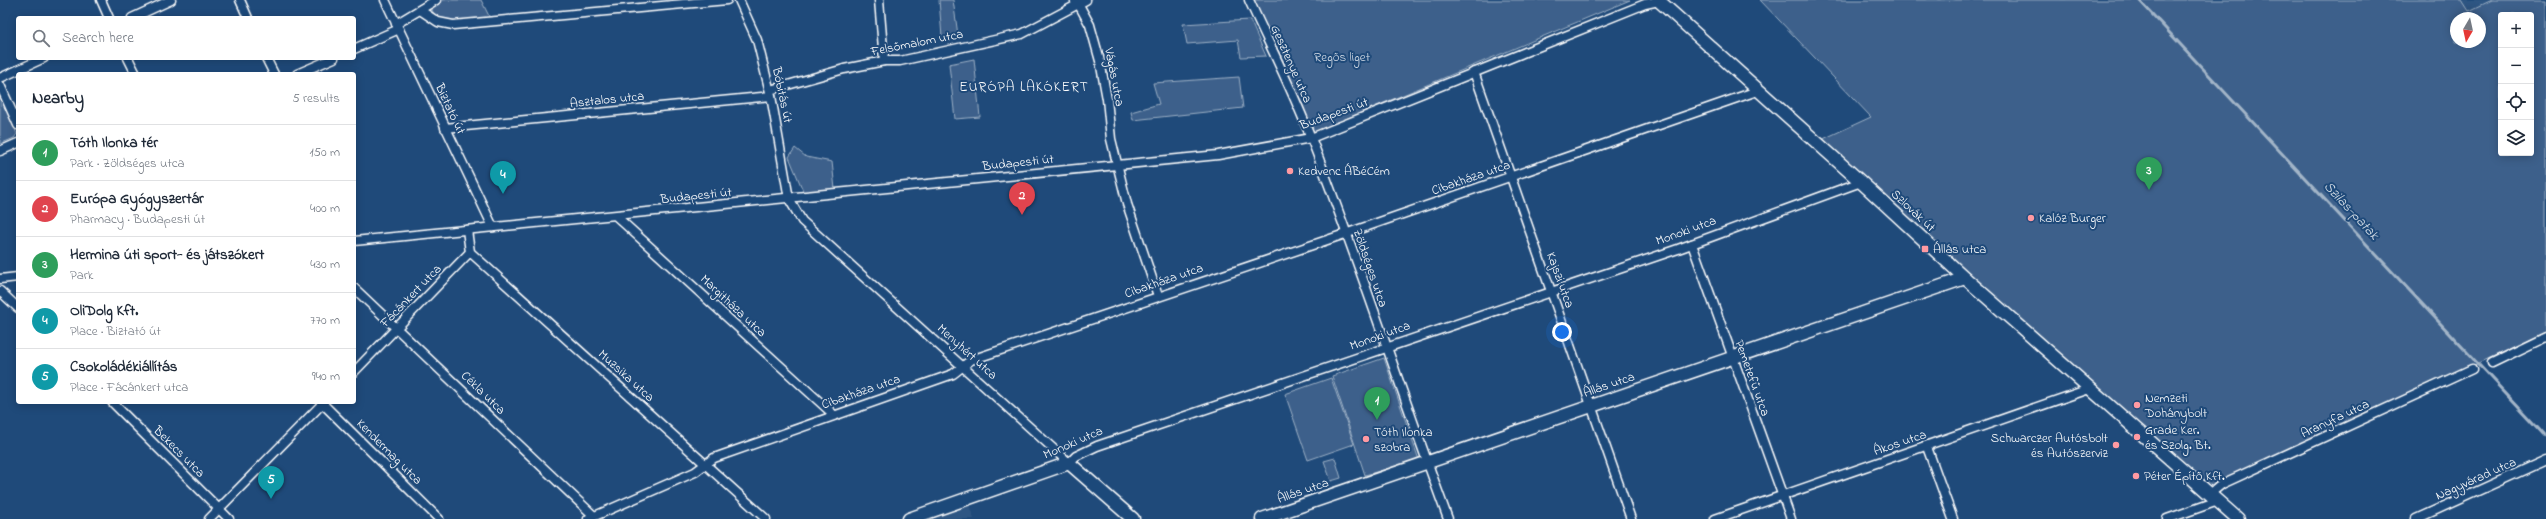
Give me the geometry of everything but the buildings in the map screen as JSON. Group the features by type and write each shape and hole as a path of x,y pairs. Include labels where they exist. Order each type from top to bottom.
{"street":[{"path":"101,0 108,16"},
{"path":"136,16 171,0"},
{"path":"240,0 247,16"},
{"name":"Biztató út","path":"385,0 493,227"},
{"path":"356,48 397,27 436,0"},
{"path":"420,10 438,22 453,25 727,0"},
{"name":"Bóbitás út","path":"739,0 758,40 771,93 789,199"},
{"path":"878,0 884,61"},
{"name":"Gesztenye utca","path":"1249,0 1289,84 1311,138"},
{"name":"Budapesti út","path":"356,241 789,199 1218,155 1311,138 1658,0"},
{"name":"Szlovák út","path":"1658,0 1760,90 1965,278 2092,388 2238,519"},
{"name":"Felsőmalom utca","path":"771,93 844,69 884,61 900,61 1015,36 1040,25 1079,1"},
{"name":"Vágás utca","path":"1079,1 1090,25 1100,61 1107,99 1111,139 1119,165 1127,204 1158,296"},
{"path":"0,78 40,60"},
{"path":"129,60 135,72"},
{"path":"267,60 273,72"},
{"path":"302,72 329,60"},
{"name":"Kajszi utca","path":"1474,72 1631,519"},
{"path":"0,85 16,121"},
{"name":"Cibakháza utca","path":"591,518 695,472 714,458 833,414 953,374 964,367 971,360 1345,234 1760,90"},
{"name":"Asztalos utca","path":"445,128 771,93"},
{"name":"Zöldséges utca","path":"1311,138 1448,519"},
{"path":"0,151 16,144"},
{"name":"Monoki utca","path":"910,519 1069,463 1076,456 1097,446 1692,244 1861,182"},
{"name":"Menyhért utca","path":"789,199 802,221 1069,463 1134,519"},
{"name":"Margitháza utca","path":"616,216 833,414"},
{"path":"467,230 470,252"},
{"name":"Pemetefű utca","path":"1692,244 1791,519"},
{"name":"Fácánkert utca","path":"356,370 470,252"},
{"name":"Muzsika utca","path":"470,252 766,519"},
{"path":"0,279 16,277"},
{"name":"Állás utca","path":"1262,519 1427,464 1732,357 1965,278"},
{"path":"0,290 16,306"},
{"name":"Cékla utca","path":"356,290 591,518"},
{"path":"2492,363 2546,337"},
{"name":"Aranyfa utca","path":"2167,519 2214,498 2222,484 2472,369"},
{"name":"Ákos utca","path":"1715,519 1927,447 2092,388"},
{"name":"Bekecs utca","path":"114,404 229,519"},
{"path":"209,519 322,404"},
{"name":"Kendermag utca","path":"324,404 440,519"},
{"path":"1927,447 1953,519"},
{"name":"Nagyvárad utca","path":"2416,519 2546,460"}],"shaded area":[{"path":"2462,0 2492,0 2469,11"},
{"path":"969,505 974,519 929,519"}],"green space":[{"path":"444,0 481,0 490,18 458,23 442,20 436,16 432,10 434,6"},
{"path":"939,0 953,0 958,35 942,37"},
{"name":"Regős liget","path":"1254,0 1630,0 1312,133"},
{"path":"1760,0 2462,0 2469,11 2492,0 2546,0 2546,332 2211,487 1968,275 1821,140 1871,117"},
{"path":"1250,20 1266,56 1241,57 1238,40 1187,44 1183,24"},
{"path":"974,59 980,117 955,119 949,64"},
{"path":"1239,77 1243,108 1133,120 1131,112 1159,104 1153,83"},
{"path":"0,92 16,132 16,135 14,138 0,144"},
{"path":"795,148 806,157 832,162 835,189 804,193 789,157"},
{"path":"1384,358 1419,460 1365,475 1332,376"},
{"path":"1331,378 1354,444 1308,460 1285,394"},
{"path":"1335,458 1341,478 1331,481 1324,461"}],"waterway":[{"name":"Szilas-patak","path":"2139,0 2546,437"}],"place":[{"name":"Kedvenc ÁBéCém","path":"1290,171"},
{"name":"Hermina úti sport- és játszókert","path":"2149,190"},
{"name":"OliDolg Kft.","path":"503,194"},
{"name":"Európa Gyógyszertár","path":"1022,215"},
{"name":"Kalóz Burger","path":"2031,218"},
{"name":"Állás utca","path":"1925,249"},
{"name":"Nemzeti Dohánybolt","path":"2137,405"},
{"name":"Tóth Ilonka tér","path":"1377,420"},
{"name":"Grade Ker. és Szolg. Bt.","path":"2137,437"},
{"name":"Tóth Ilonka szobra","path":"1366,439"},
{"name":"Schwarczer Autósbolt és Autószerviz","path":"2116,445"},
{"name":"Péter Építő Kft.","path":"2136,476"},
{"name":"Csokoládékiállítás","path":"271,499"}],"district":[{"name":"EURÓPA LAKÓKERT","path":"1024,87"}]}
